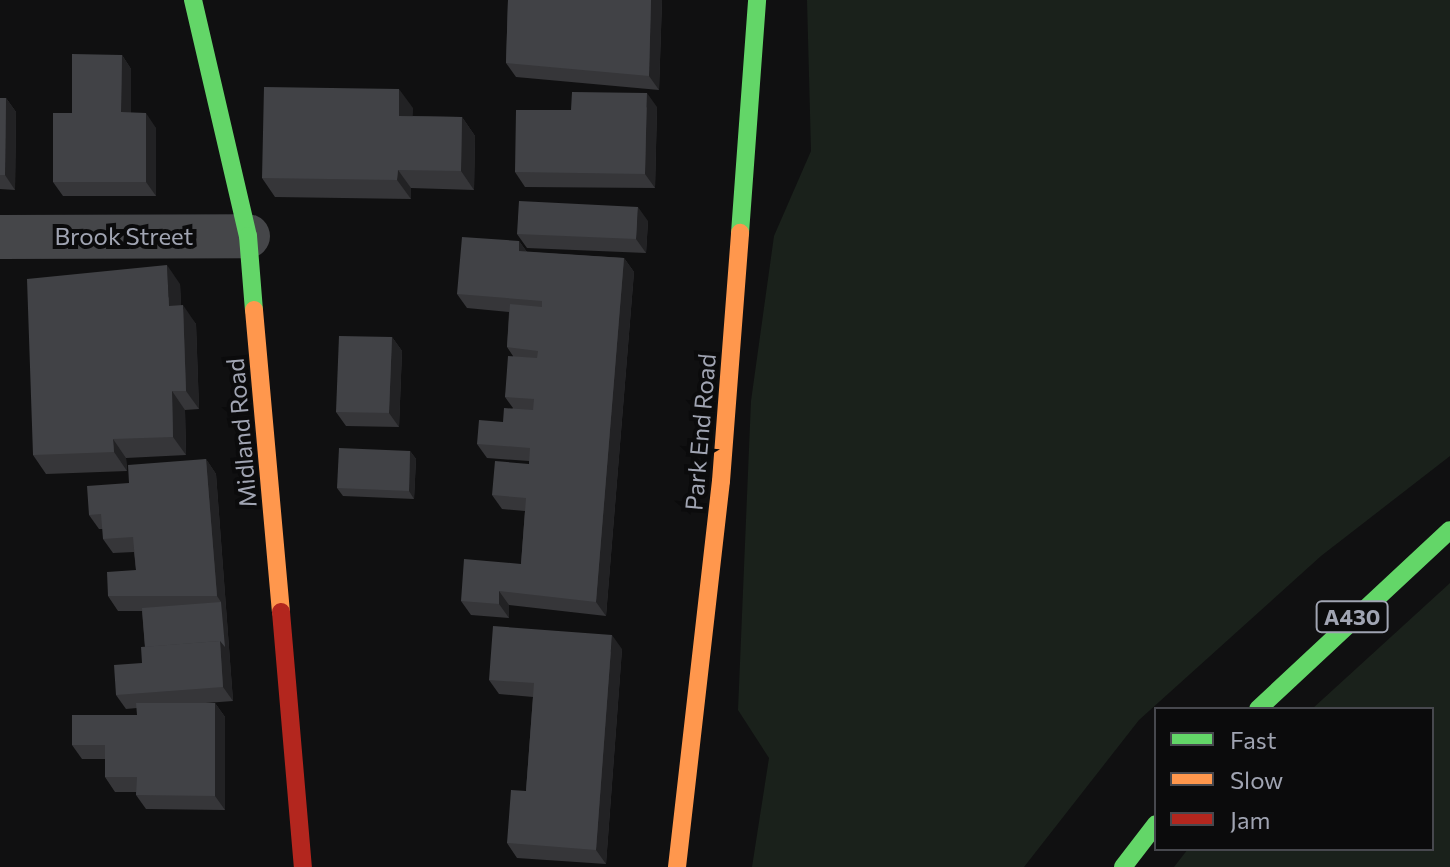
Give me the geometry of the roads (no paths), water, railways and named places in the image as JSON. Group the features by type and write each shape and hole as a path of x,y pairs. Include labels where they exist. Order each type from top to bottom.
{"main road":[{"name":"Midland Road","path":"193,0 248,236 303,867"},
{"name":"Park End Road","path":"677,867 720,496 757,0"},
{"name":"A430","path":"1260,707 1450,530"},
{"path":"1123,867 1154,827"}],"street":[{"name":"Brook Street","path":"0,237 248,236"}]}
